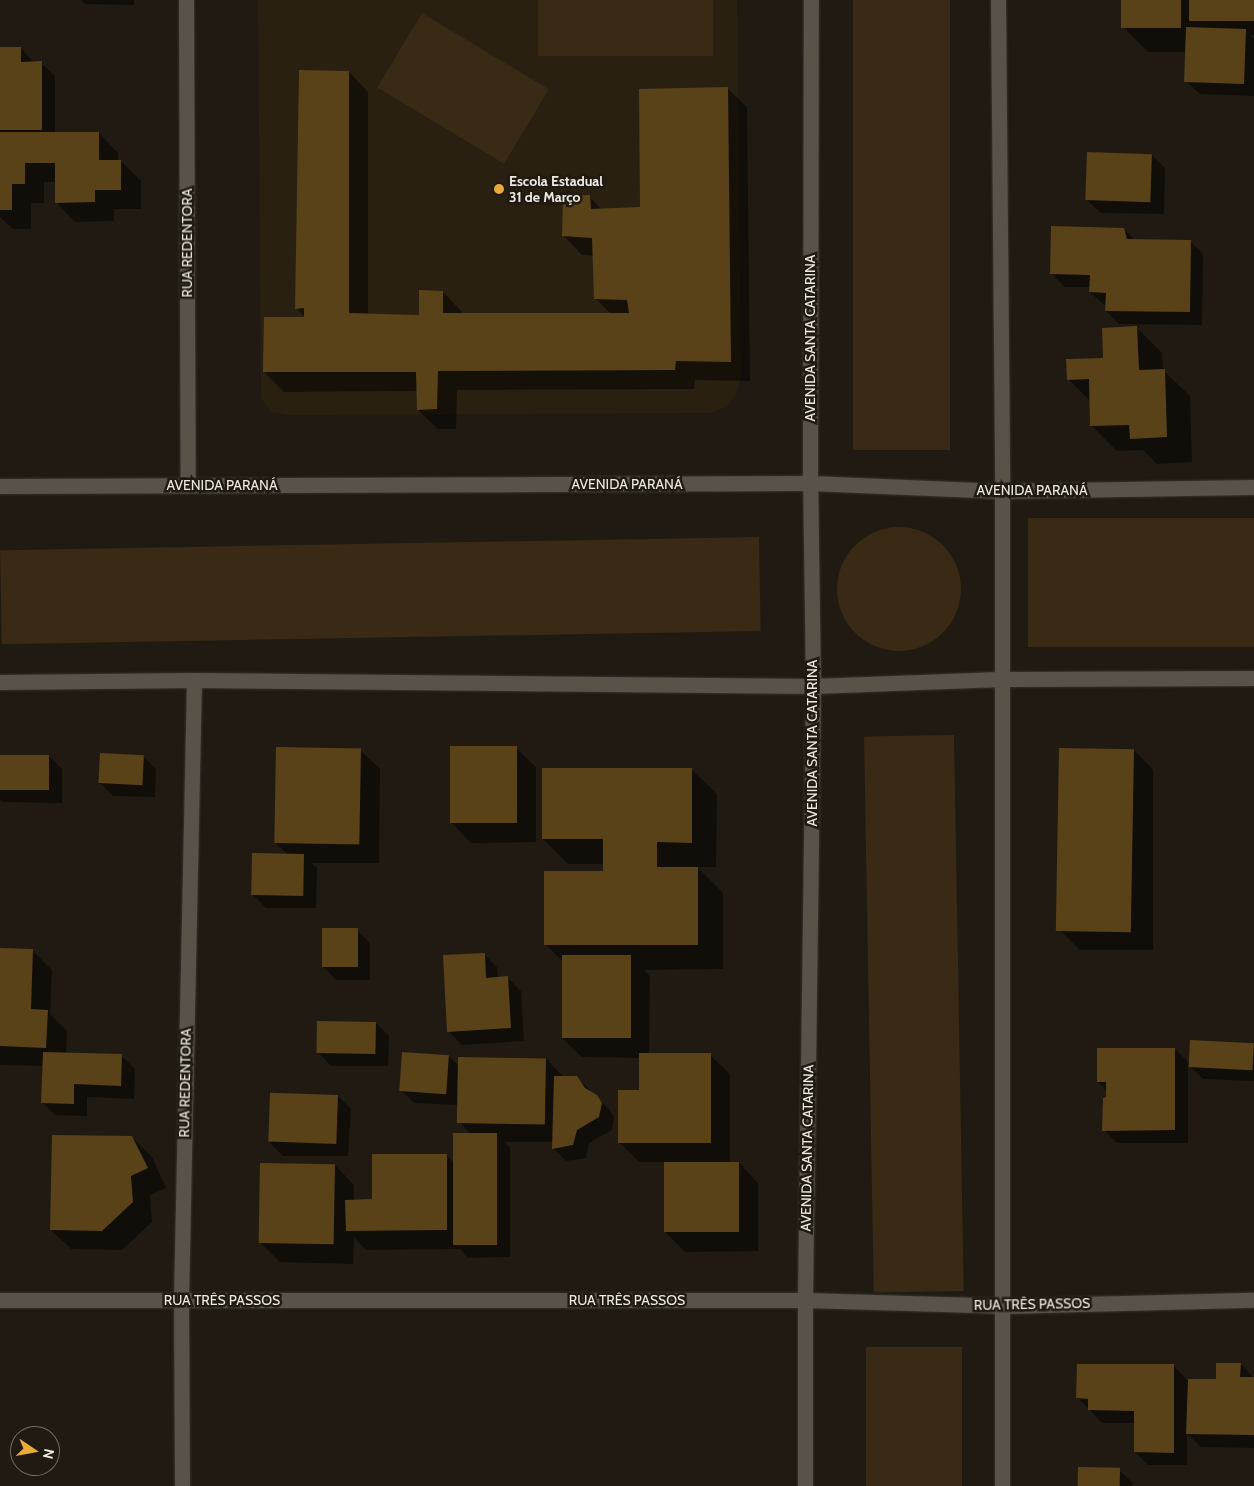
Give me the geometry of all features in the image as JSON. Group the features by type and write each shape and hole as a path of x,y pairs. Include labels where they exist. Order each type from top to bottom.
{"street":[{"name":"RUA REDENTORA","path":"186,0 188,485"},
{"name":"AVENIDA SANTA CATARINA","path":"805,1486 805,1300 814,686 810,483 811,0"},
{"path":"998,0 1002,491 1002,1486"},
{"name":"AVENIDA PARANÁ","path":"0,486 810,483 1002,491 1254,487"},
{"path":"0,682 194,680 814,686 1001,679 1254,678"},
{"name":"RUA REDENTORA","path":"182,1486 181,1300 194,680"},
{"name":"RUA TRÊS PASSOS","path":"0,1300 805,1300 1002,1306 1254,1300"}],"shaded area":[{"name":"Escola Estadual 31 de Março","path":"258,0 737,0 741,377 737,393 727,407 710,413 288,415 271,412 261,398"},
{"path":"538,0 713,0 713,56 538,56"},
{"path":"853,0 950,0 950,450 853,450"},
{"path":"422,13 549,89 504,164 377,88"},
{"path":"1028,518 1254,518 1254,647 1028,647"},
{"path":"899,527 923,532 943,545 956,565 961,589 956,613 943,633 923,646 899,651 875,646 855,633 842,613 837,589 842,565 855,545 875,532"},
{"path":"759,537 761,631 2,644 0,550"},
{"path":"954,735 964,1291 874,1292 864,737"},
{"path":"866,1347 962,1347 962,1486 866,1486"}],"building":[{"path":"1121,0 1181,0 1181,28 1121,28"},
{"path":"1189,0 1254,0 1254,21 1189,21"},
{"path":"1186,27 1246,29 1244,84 1184,82"},
{"path":"0,47 21,47 21,62 42,61 42,130 0,130"},
{"path":"299,70 349,71 349,313 419,315 419,290 443,291 443,313 629,313 627,300 594,299 592,238 562,236 563,196 590,195 591,209 640,207 639,89 728,87 731,362 676,361 675,370 438,371 437,409 417,410 416,372 263,372 264,317 304,317 304,308 295,309"},
{"path":"0,132 99,132 99,160 121,160 121,190 95,190 95,202 55,203 55,163 25,163 25,184 12,184 12,210 0,210"},
{"path":"1087,152 1152,154 1150,202 1085,200"},
{"path":"1051,226 1124,228 1127,239 1191,240 1190,312 1105,311 1106,293 1089,292 1090,275 1050,274"},
{"path":"1137,326 1139,370 1165,369 1167,437 1130,439 1129,425 1090,426 1089,379 1067,380 1066,359 1103,358 1102,328"},
{"path":"450,746 517,746 517,823 450,823"},
{"path":"276,747 361,748 359,844 274,843"},
{"path":"1059,748 1134,749 1131,932 1056,931"},
{"path":"100,753 144,755 142,785 98,783"},
{"path":"0,755 49,755 49,790 0,790"},
{"path":"542,768 692,768 692,843 657,842 657,867 698,867 698,945 544,945 544,871 603,871 603,839 542,839"},
{"path":"252,853 304,854 303,896 251,895"},
{"path":"322,928 358,928 358,967 322,967"},
{"path":"0,948 33,949 31,1009 48,1010 46,1048 0,1046"},
{"path":"485,953 486,978 508,976 511,1028 447,1032 443,955"},
{"path":"562,955 631,955 631,1038 562,1038"},
{"path":"317,1021 376,1022 375,1054 316,1053"},
{"path":"1190,1040 1254,1043 1252,1070 1189,1067"},
{"path":"1097,1048 1175,1048 1175,1130 1102,1131 1103,1098 1106,1097 1106,1082 1097,1082"},
{"path":"43,1052 122,1054 121,1086 74,1084 74,1104 41,1103"},
{"path":"402,1052 449,1055 446,1094 399,1091"},
{"path":"639,1053 711,1053 711,1143 618,1143 618,1090 639,1090"},
{"path":"458,1057 546,1059 545,1125 457,1123"},
{"path":"554,1076 577,1076 585,1088 597,1095 602,1103 599,1117 577,1130 573,1145 552,1149"},
{"path":"270,1093 338,1095 336,1144 268,1142"},
{"path":"453,1133 497,1133 497,1245 453,1245"},
{"path":"52,1135 132,1136 148,1168 131,1176 133,1202 102,1231 50,1230"},
{"path":"372,1154 447,1154 447,1230 346,1231 345,1200 372,1199"},
{"path":"664,1162 739,1162 739,1232 664,1232"},
{"path":"260,1163 335,1164 334,1244 259,1243"},
{"path":"1216,1363 1241,1363 1240,1377 1254,1377 1254,1435 1186,1434 1188,1379 1216,1379"},
{"path":"1077,1364 1174,1364 1174,1453 1134,1452 1134,1411 1088,1410 1088,1399 1076,1398"},
{"path":"1078,1467 1120,1468 1120,1486 1078,1486"}],"place":[{"name":"Escola Estadual 31 de Março","path":"499,189"}]}
